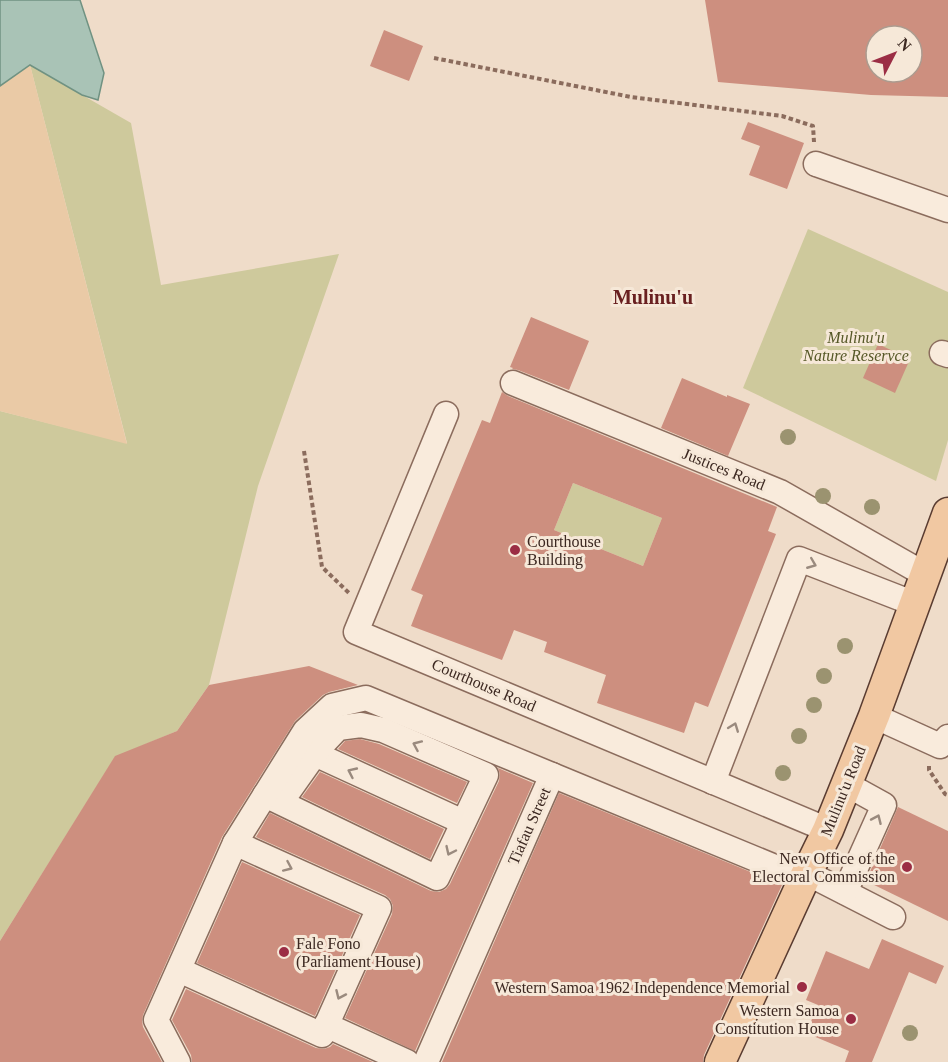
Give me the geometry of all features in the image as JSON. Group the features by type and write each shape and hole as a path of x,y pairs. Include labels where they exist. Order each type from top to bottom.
{"main road":[{"name":"Mulinu'u Road","path":"720,1062 828,830 874,716 948,513"}],"street":[{"path":"816,164 948,210"},
{"name":"Justices Road","path":"513,383 780,492 926,575"},
{"name":"Courthouse Road","path":"446,414 356,632 828,830"},
{"path":"712,782 799,559 915,604"},
{"path":"273,798 305,731 332,706 366,698 552,775"},
{"path":"874,716 940,746 948,737"},
{"path":"178,1062 156,1020 235,843 273,798 338,728 362,725 383,730 486,775 437,878 273,798"},
{"path":"470,769 482,746"},
{"path":"315,754 463,822"},
{"name":"Tiafau Street","path":"426,1062 552,775 845,892 893,917"},
{"path":"845,892 884,805 846,784"},
{"path":"179,970 322,1035 379,908 235,843"},
{"path":"326,1024 407,1062"}],"path":[{"path":"434,58 631,97 782,116 813,126 816,164"},
{"path":"304,452 322,567 365,609"}],"green space":[{"path":"30,65 131,123 161,285 339,254 258,486 209,685 177,731 115,757 0,941 0,411 127,443"},
{"name":"Mulinu'u Nature Reservce","path":"808,229 948,292 948,440 936,481 743,388"},
{"path":"573,483 662,518 643,566 554,530"}],"sand":[{"path":"30,65 127,444 0,411 0,86"}],"shaded area":[{"path":"0,0 80,0 104,73 98,100 82,95 30,65 0,86"}],"building":[{"path":"705,0 948,0 948,97 871,95 718,82"},
{"path":"384,30 423,46 409,81 370,66"},
{"path":"748,122 804,143 787,189 749,175 760,146 741,139"},
{"path":"531,317 589,341 569,390 510,367"},
{"path":"878,344 910,359 895,393 863,378"},
{"path":"682,378 750,404 728,456 661,428"},
{"name":"Courthouse Building","path":"502,392 777,507 768,531 776,534 708,707 695,702 684,733 597,703 606,675 544,652 547,642 514,630 502,660 411,626 423,595 411,590 482,420 490,423","holes":["573,483 662,518 643,566 554,530"]},
{"path":"309,666 358,685 323,695 295,721 222,837 143,1015 143,1027 162,1062 0,1062 0,941 115,756 177,731 209,685"},
{"path":"360,739 379,744 467,782 457,803 338,749 345,741"},
{"path":"498,768 533,783 415,1051 345,1018 392,914 393,906 390,899 256,837 270,813 431,891 439,892 450,884 499,781"},
{"path":"320,772 444,829 430,859 302,797"},
{"path":"559,793 782,885 704,1055 703,1062 442,1062"},
{"name":"New Office of the Electoral Commission","path":"898,807 948,831 948,921 866,881"},
{"name":"Fale Fono (Parliament House)","path":"242,862 360,915 315,1016 197,963"},
{"name":"Western Samoa Constitution House","path":"882,939 944,966 936,984 909,972 872,1062 845,1062 849,1051 806,1033 818,1005 806,1000 826,951 869,969"},
{"path":"186,989 316,1048 324,1049 333,1044 373,1062 192,1062 191,1055 172,1020"}],"place":[{"name":"Courthouse Building","path":"515,550"},
{"name":"New Office of the Electoral Commission","path":"907,867"},
{"name":"Fale Fono (Parliament House)","path":"284,952"},
{"name":"Western Samoa 1962 Independence Memorial","path":"802,987"},
{"name":"Western Samoa Constitution House","path":"851,1019"}],"district":[{"name":"Mulinu'u","path":"653,297"}]}
